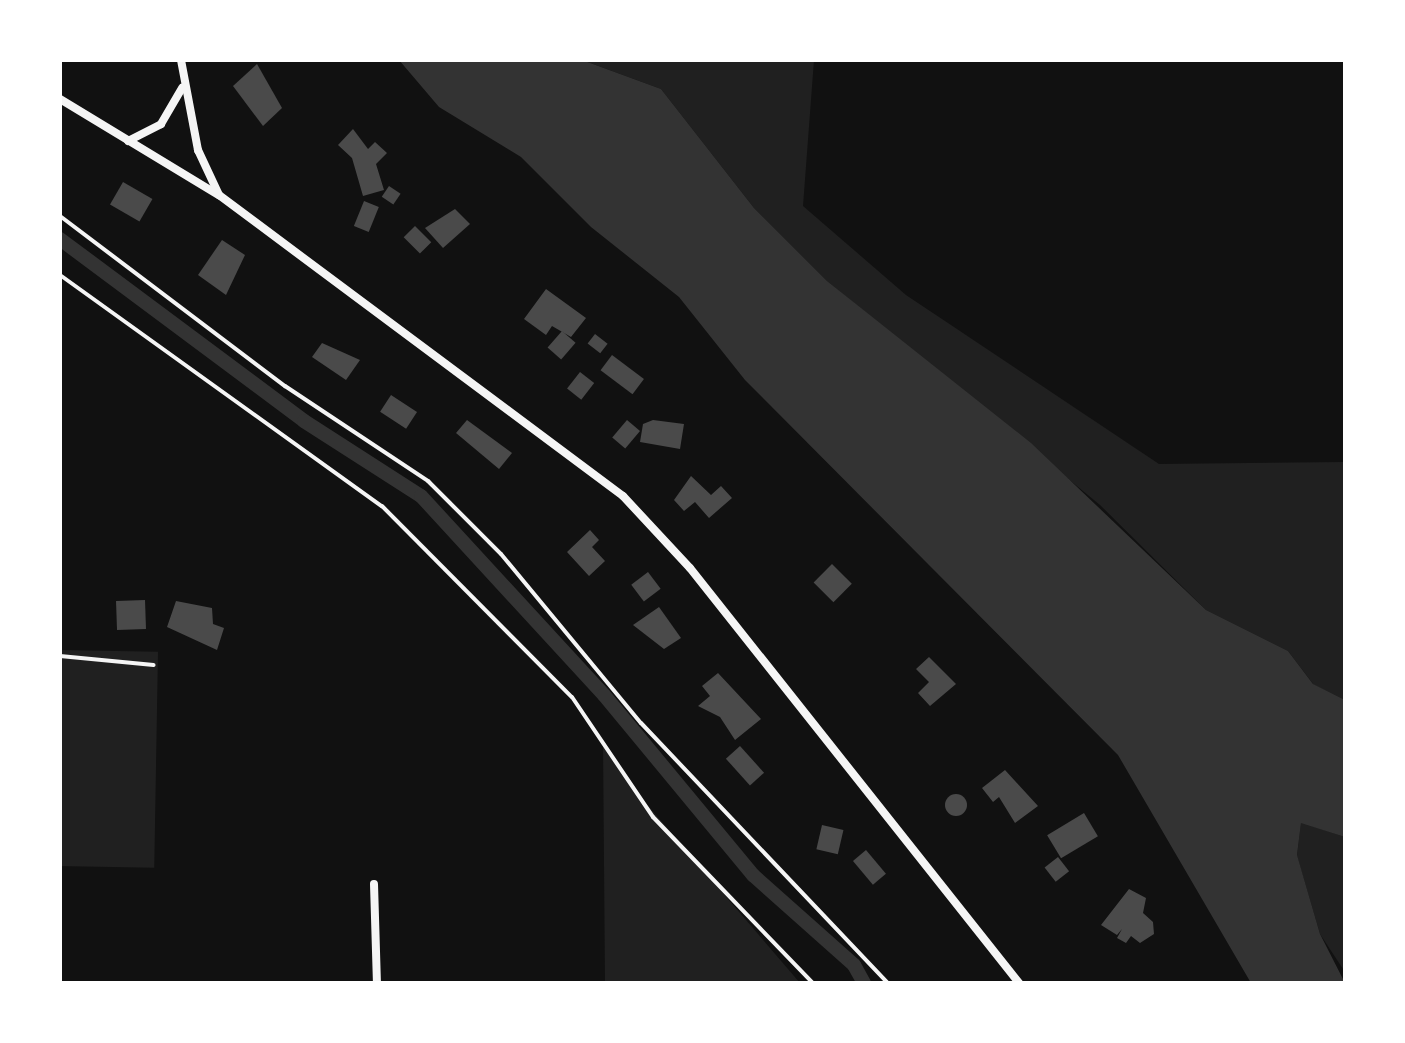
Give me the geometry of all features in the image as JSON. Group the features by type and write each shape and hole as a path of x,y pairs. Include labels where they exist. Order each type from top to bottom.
{"street":[{"path":"181,60 198,150 219,195"},
{"path":"128,141 161,124 184,84"},
{"path":"60,99 219,195 623,496 690,568 1019,983"},
{"path":"374,884 377,983"}],"lane":[{"path":"60,216 285,386 428,481 501,554 641,723 888,983"},
{"path":"60,275 382,506 572,697 653,817 813,983"},
{"path":"60,656 154,665"}],"shaded area":[{"path":"399,60 582,60 661,89 754,208 827,281 1031,443 1206,610 1288,651 1313,684 1345,700 1345,837 1301,823 1297,855 1320,934 1345,983 1251,983 1118,755 745,380 679,297 591,227 521,157 439,107"},
{"path":"582,60 814,60 803,206 906,295 1159,464 1345,462 1345,700 1314,685 1288,651 1206,610 1100,505 827,281 754,208 661,89"},
{"path":"60,650 158,652 154,868 60,866"},
{"path":"603,742 638,794 800,983 605,983"},
{"path":"1301,822 1345,837 1345,972 1320,934 1297,856"}],"building":[{"path":"257,64 282,108 263,126 233,86"},
{"path":"353,129 368,149 375,142 387,153 376,164 384,190 363,196 352,158 338,145"},
{"path":"123,182 152,199 139,222 110,205"},
{"path":"389,186 401,194 393,205 382,197"},
{"path":"364,201 379,207 369,232 354,226"},
{"path":"455,209 470,224 443,248 425,228"},
{"path":"415,226 431,242 420,254 404,237"},
{"path":"222,240 245,255 226,295 198,275"},
{"path":"546,289 586,318 571,337 552,326 546,335 524,319"},
{"path":"562,331 576,343 561,359 548,348"},
{"path":"595,334 608,344 600,353 588,343"},
{"path":"322,343 360,360 346,380 312,357"},
{"path":"612,355 644,379 633,394 601,370"},
{"path":"580,372 594,383 581,400 567,389"},
{"path":"391,395 417,412 406,429 380,412"},
{"path":"467,420 512,453 499,469 456,433"},
{"path":"627,420 640,431 625,449 612,438"},
{"path":"653,420 684,424 680,449 640,442 643,424"},
{"path":"691,476 711,495 721,486 732,498 709,518 695,502 684,511 674,500"},
{"path":"590,530 599,540 592,547 605,561 589,576 567,552"},
{"path":"832,564 852,584 833,602 814,582"},
{"path":"648,572 661,589 644,601 631,585"},
{"path":"145,600 146,629 117,630 116,601"},
{"path":"176,601 212,608 213,624 224,628 217,650 167,627"},
{"path":"659,607 681,638 664,649 633,625"},
{"path":"929,657 956,684 930,706 918,693 929,682 916,669"},
{"path":"718,673 761,719 735,740 720,717 698,706 710,696 702,686"},
{"path":"740,746 764,773 750,785 726,759"},
{"path":"1005,770 1038,806 1015,823 999,797 993,802 982,788"},
{"path":"956,794 967,805 956,816 945,805"},
{"path":"1084,813 1098,836 1061,858 1047,835"},
{"path":"822,825 843,830 838,854 816,849"},
{"path":"866,850 886,874 873,885 853,861"},
{"path":"1058,857 1069,871 1056,882 1045,867"},
{"path":"1129,889 1146,898 1143,913 1153,922 1154,934 1140,943 1131,936 1126,943 1117,938 1122,929 1117,935 1101,925"}],"waterway":[{"path":"60,239 304,421 421,496 604,695 753,875 854,965 864,983"}]}
